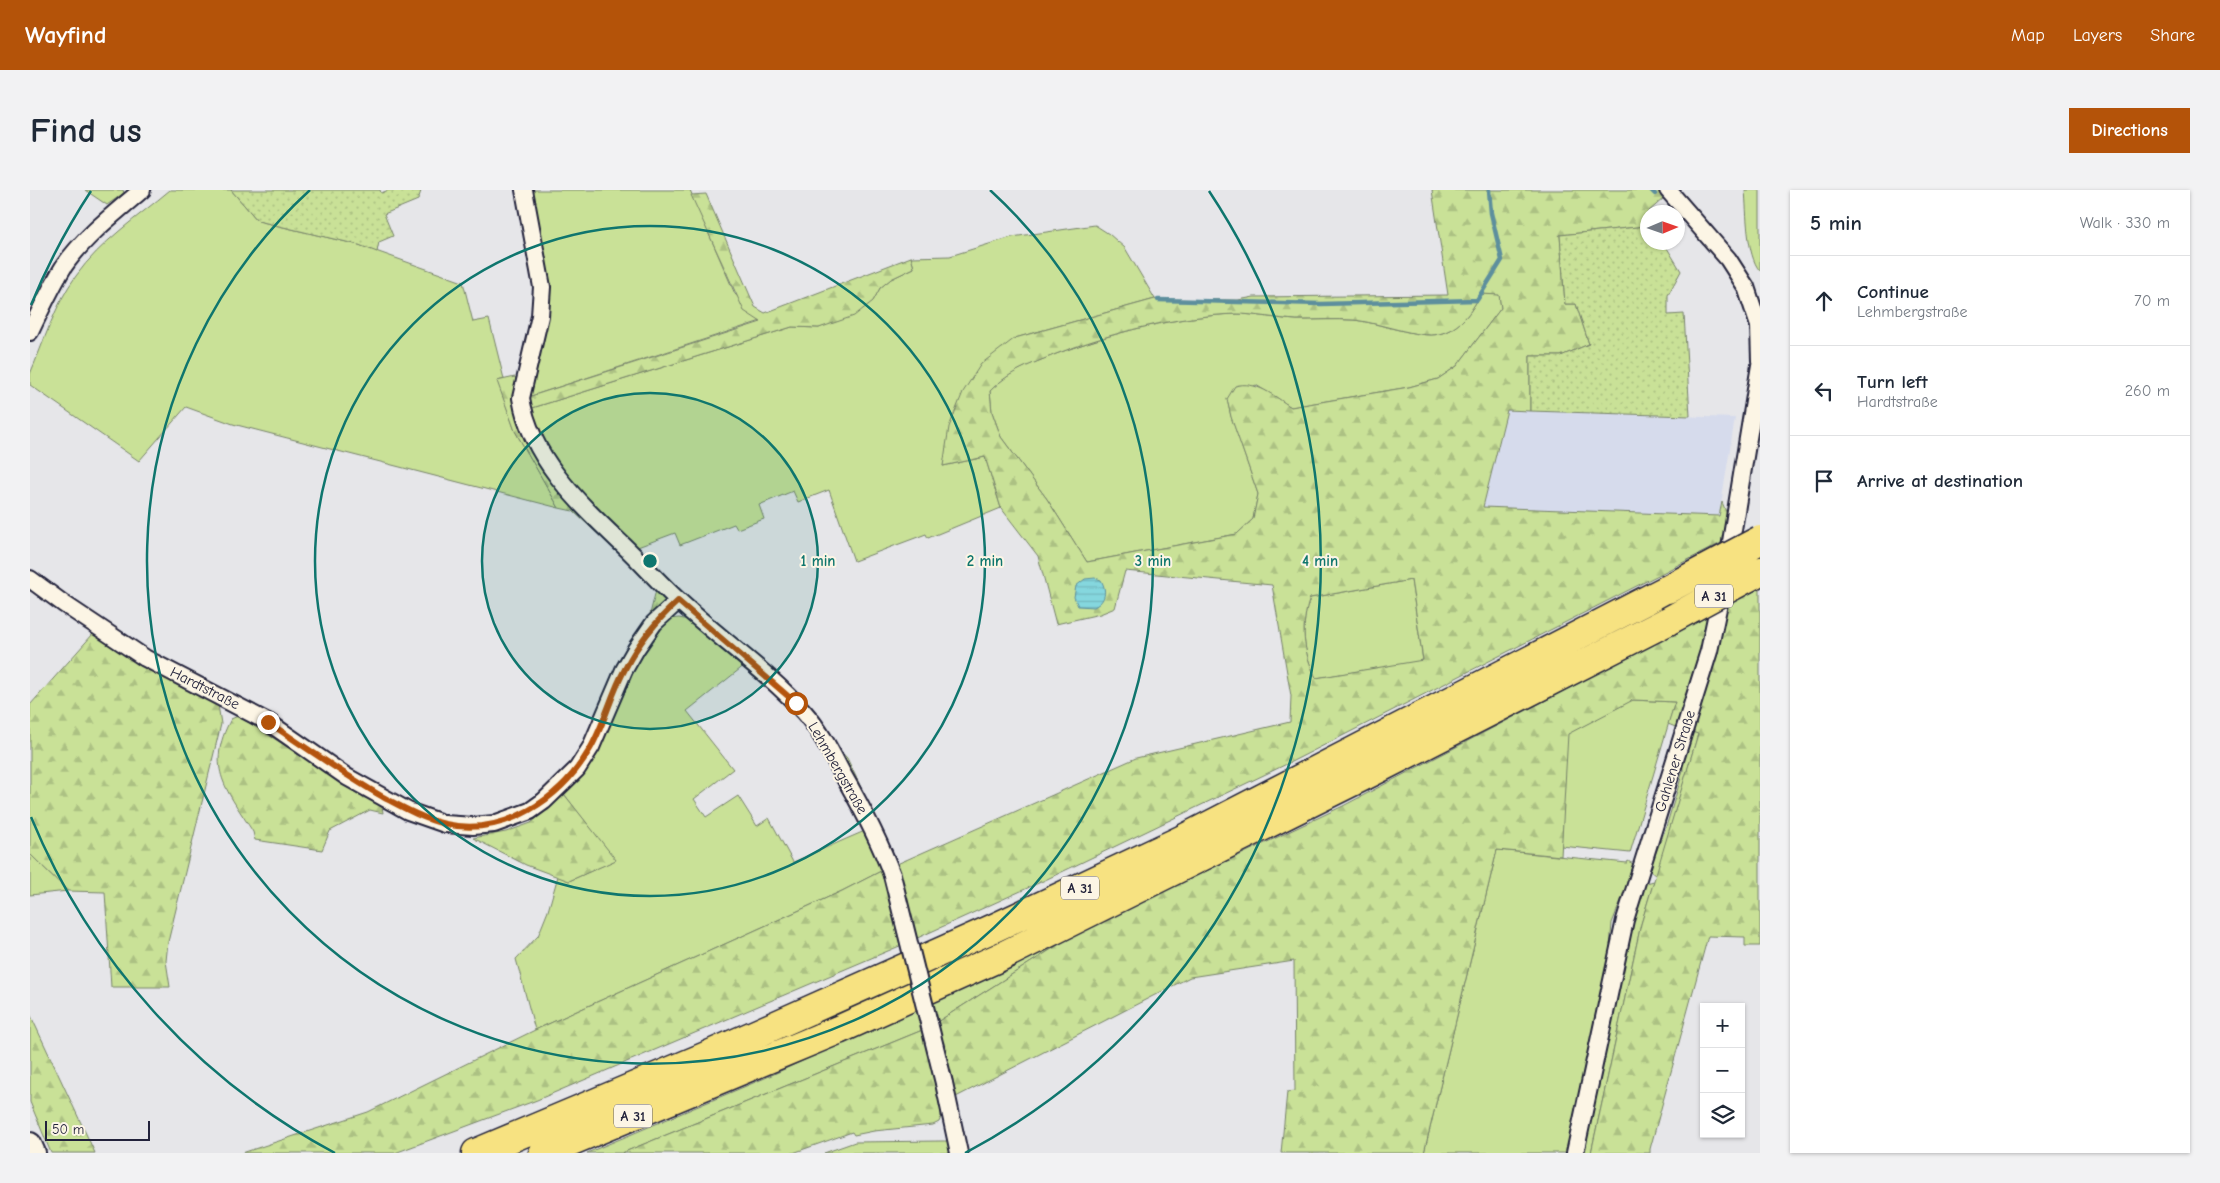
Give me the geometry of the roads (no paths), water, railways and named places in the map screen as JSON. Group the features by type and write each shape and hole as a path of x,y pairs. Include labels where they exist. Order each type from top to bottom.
{"highway":[{"name":"A 31","path":"476,1153 704,1056 985,932 1172,844 1760,540"},
{"name":"A 31","path":"543,1153 724,1079 1000,957 1380,768 1668,621 1760,571"},
{"path":"574,1153 650,1119 724,1079"}],"main road":[{"path":"30,1144 34,1153"}],"street":[{"path":"30,332 49,292 65,265 87,239 142,190"},
{"name":"Lehmbergstraße","path":"524,190 542,287 540,316 522,385 521,398 523,410 539,446 566,488 678,601 749,661 805,714 822,736 863,810 892,875 944,1083 959,1153"},
{"path":"1668,190 1728,259 1746,287 1759,326 1760,361"},
{"name":"Gahlener Straße","path":"1575,1153 1626,920 1709,651 1734,530 1760,365"},
{"name":"Hardtstraße","path":"30,579 145,658 268,722 348,777 408,811 445,824 473,826 494,824 530,811 544,801 578,769 591,747 624,670 636,649 654,623 678,601"}],"water":[{"path":"1095,578 1101,580 1103,584 1105,592 1103,599 1094,607 1078,606 1074,597 1076,586 1085,579"}],"waterway":[{"path":"1158,300 1321,304 1477,300 1502,260 1491,213 1489,190"},
{"path":"1651,190 1655,194"}]}
